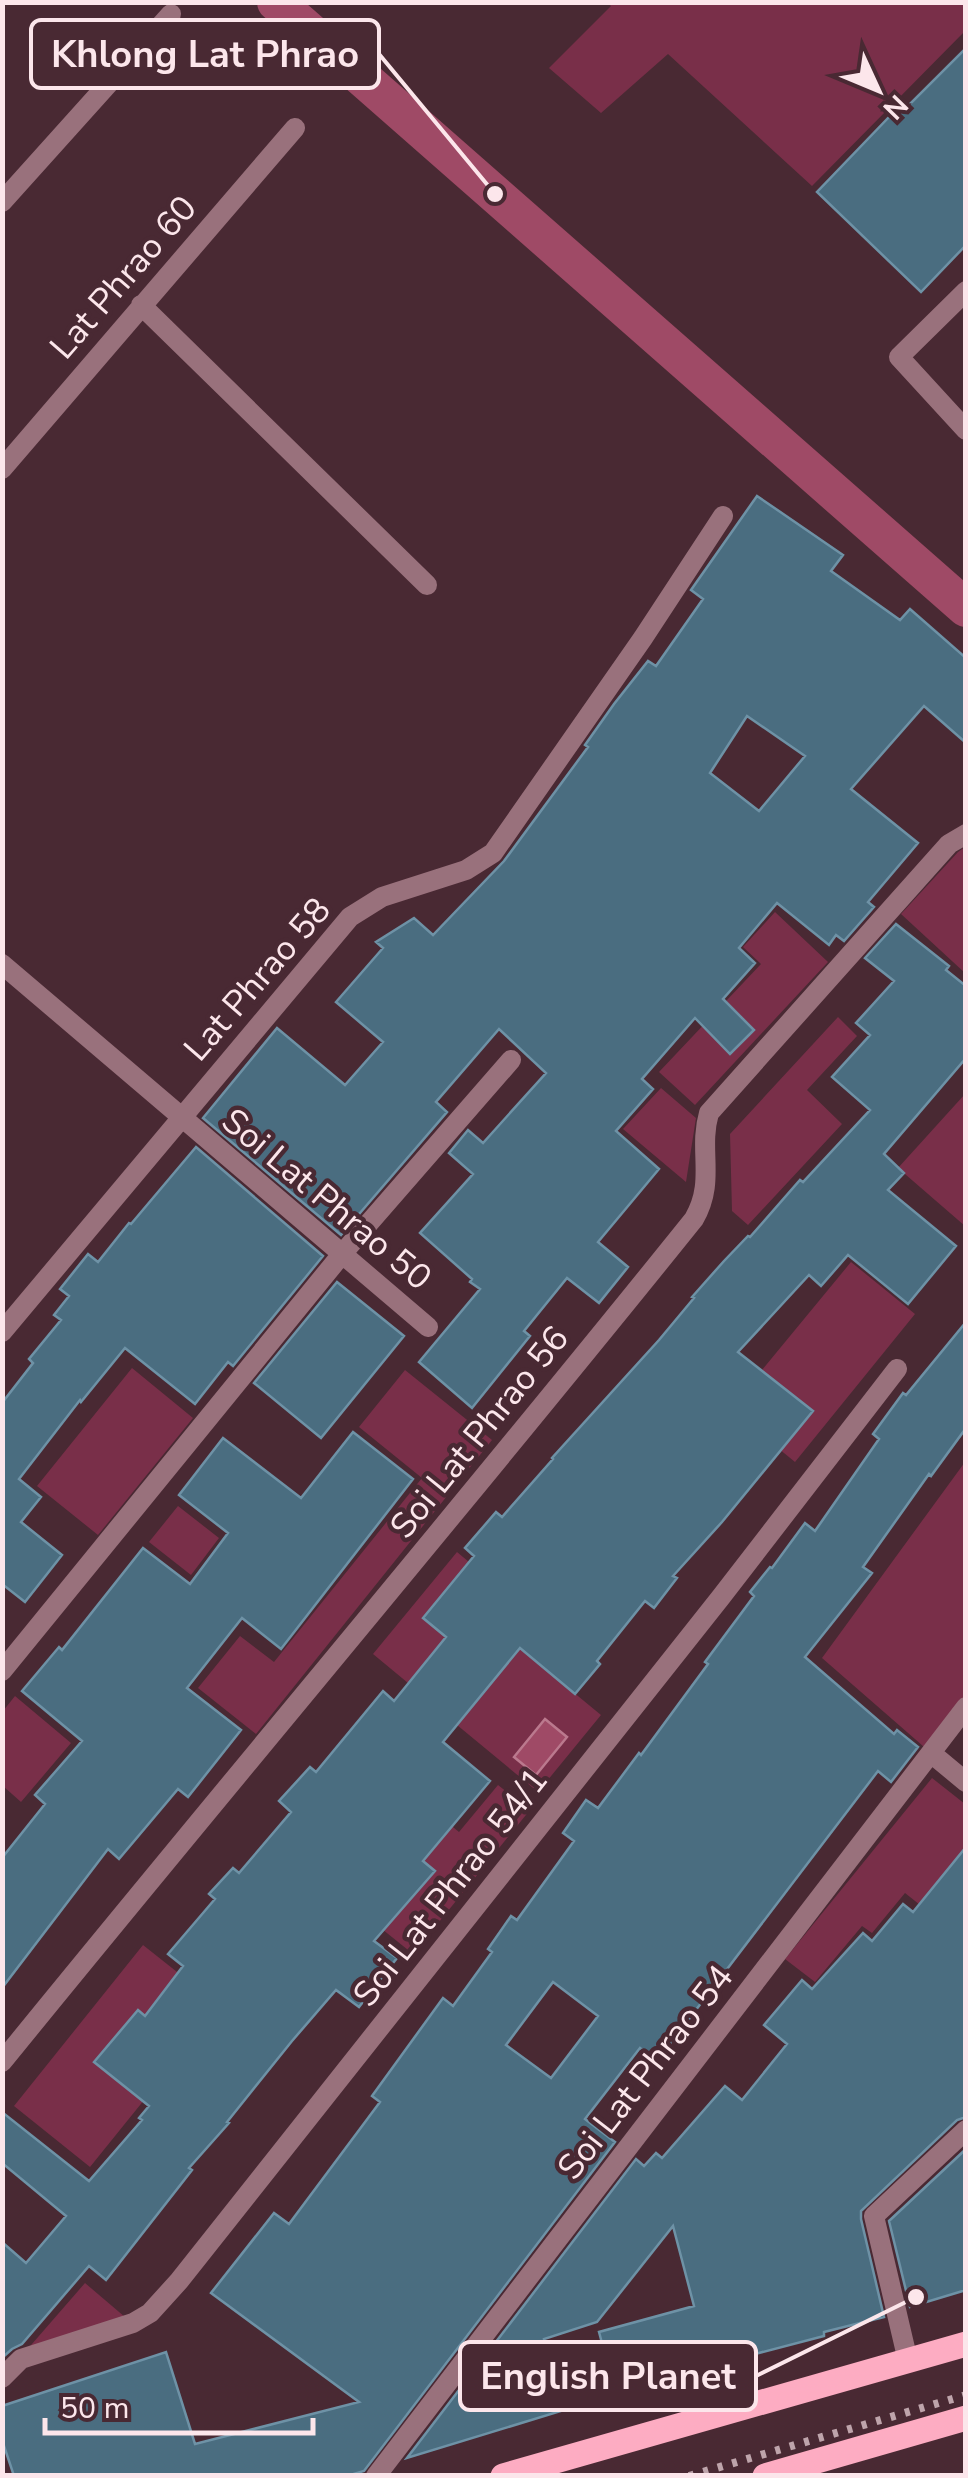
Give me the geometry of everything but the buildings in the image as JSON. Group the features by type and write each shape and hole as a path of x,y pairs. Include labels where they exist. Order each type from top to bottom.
{"main road":[{"path":"503,2476 966,2344"},
{"path":"765,2476 966,2418"}],"street":[{"path":"2,202 171,14"},
{"name":"Lat Phrao 60","path":"2,470 295,128"},
{"path":"966,290 898,356 966,430"},
{"path":"141,305 427,585"},
{"name":"Lat Phrao 58","path":"2,1332 350,917 382,897 466,870 493,853 643,638 722,516"},
{"name":"Soi Lat Phrao 56","path":"2,2062 516,1441 694,1219 703,1204 706,1187 705,1126 709,1113 949,844 966,834"},
{"name":"Soi Lat Phrao 50","path":"2,964 428,1327"},
{"path":"2,1671 342,1254 511,1060"},
{"name":"Soi Lat Phrao 54/1","path":"2,2378 21,2359 133,2323 150,2313 179,2281 722,1597 897,1369"},
{"name":"Soi Lat Phrao 54","path":"376,2476 966,1707"},
{"path":"931,1753 966,1782"},
{"path":"908,2361 874,2216 966,2130"}],"shaded area":[{"path":"608,3 965,3 965,31 812,186 668,54 601,113 549,68 611,6"},
{"path":"965,847 965,973 901,914"},
{"path":"775,912 828,962 695,1105 659,1072 761,964 743,947"},
{"path":"838,1017 857,1036 807,1090 842,1124 748,1225 732,1211 730,1134"},
{"path":"661,1088 696,1118 686,1182 623,1129"},
{"path":"965,1094 965,1226 898,1168"},
{"path":"851,1262 915,1314 795,1462 730,1409"},
{"path":"132,1368 193,1418 98,1535 37,1486"},
{"path":"405,1370 492,1440 256,1734 198,1688 240,1636 274,1662 422,1478 359,1427"},
{"path":"965,1462 965,1708 931,1753 822,1658"},
{"path":"178,1506 219,1538 191,1575 149,1542"},
{"path":"457,1552 469,1562 423,1617 446,1637 408,1683 373,1654"},
{"path":"552,1623 527,1654 601,1715 538,1792 457,1725 480,1651"},
{"path":"15,1696 71,1743 21,1802 3,1786 3,1711"},
{"path":"545,1719 567,1737 536,1775 514,1757"},
{"path":"932,1778 965,1804 965,1908 949,1928 905,1893 872,1933 862,1926 815,1982 785,1959"},
{"path":"498,1785 530,1810 413,1954 331,1888 442,1818 459,1832"},
{"path":"143,1945 220,2006 90,2167 14,2106"},
{"path":"85,2283 132,2323 25,2352"}],"waterway":[{"path":"276,2 966,608"}],"railway":[{"path":"689,2476 966,2395"}],"place":[{"name":"Khlong Lat Phrao","path":"495,194"},
{"name":"English Planet","path":"916,2297"}]}
